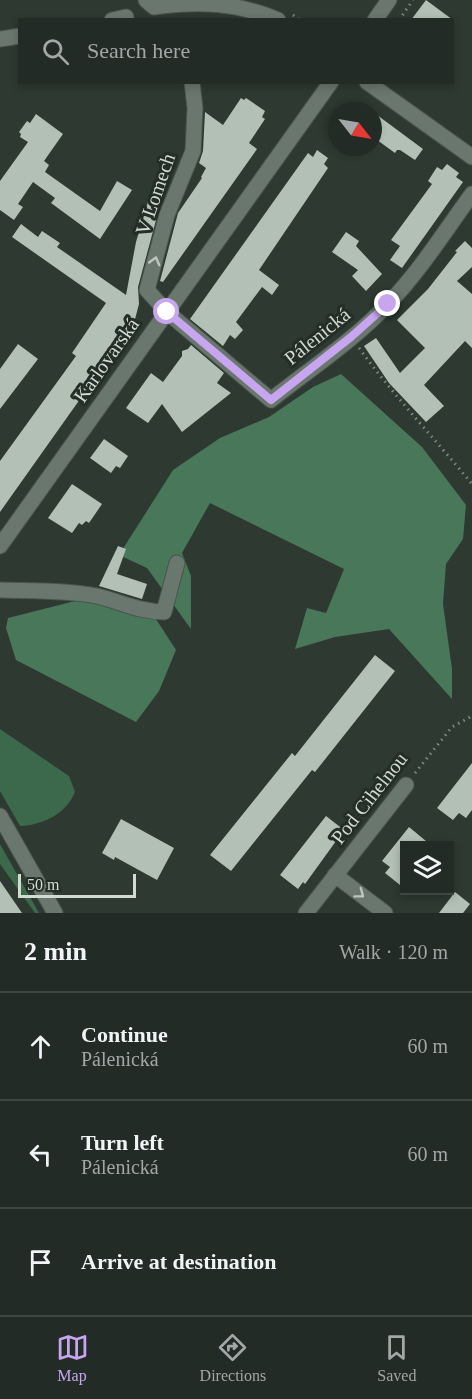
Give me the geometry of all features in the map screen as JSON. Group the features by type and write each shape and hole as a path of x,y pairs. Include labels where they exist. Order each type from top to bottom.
{"street":[{"path":"376,18 389,0"},
{"path":"150,4 182,2 226,4 255,9 274,18"},
{"path":"182,2 183,18"},
{"path":"0,39 18,36"},
{"name":"V Lomech","path":"167,312 147,290 167,215 192,151 195,108 192,84"},
{"name":"Karlovarská","path":"0,546 330,84"},
{"path":"371,84 472,157"},
{"name":"Pálenická","path":"167,312 271,400 351,337 388,304 426,258 472,194"},
{"path":"0,590 51,591 96,596 144,612 164,612 177,563"},
{"name":"Pod Cihelnou","path":"306,913 406,785"},
{"path":"0,816 54,913"},
{"path":"335,875 385,913"}],"path":[{"path":"400,18 412,0"},
{"path":"351,337 388,388 438,442 472,484"},
{"name":"Pod Cihelnou","path":"406,785 452,727 472,716"}],"green space":[{"path":"341,374 422,447 466,505 463,539 446,564 443,604 452,669 452,699 389,629 335,637 295,649 307,608 326,613 344,569 210,503 182,553 191,576 191,629 147,568 119,555 173,470 220,438 269,417 313,387"},
{"path":"83,599 154,616 176,650 159,691 136,722 16,660 6,628 8,618"},
{"path":"0,729 69,776 75,792 66,806 53,817 20,826 0,791"},
{"path":"0,844 39,913 35,913 0,864"}],"building":[{"path":"426,0 450,18 412,18"},
{"path":"241,98 244,100 246,98 265,111 262,117 265,119 249,143 257,149 163,282 160,281 178,213 202,178 206,168 199,163 203,151 205,112 223,125"},
{"path":"36,114 63,134 44,161 49,165 45,172 100,211 117,181 132,190 100,239 51,203 55,198 33,182 18,204 23,207 14,220 0,210 0,181 28,142 20,137 19,132 27,121 30,123"},
{"path":"382,119 423,149 415,160 400,150 395,153 382,144"},
{"path":"317,150 328,158 324,164 328,168 259,270 279,285 272,295 262,287 236,322 243,330 235,339 230,335 223,346 190,319 308,153 313,157"},
{"path":"447,164 459,173 456,177 463,182 402,268 390,260 400,246 391,240 432,184 428,181 437,167 442,170"},
{"path":"148,202 159,209 138,287 139,304 134,323 0,512 0,461 76,356 72,353 106,303 12,237 21,224 38,237 42,231 60,243 57,247 126,295 136,242"},
{"path":"346,232 359,241 356,246 382,274 366,291 352,276 358,270 332,252"},
{"path":"465,241 472,248 472,267 457,281 472,294 472,348 465,341 424,385 444,406 426,422 389,383 364,346 376,338 400,373 425,348 397,320 428,289 457,252 455,251"},
{"path":"18,344 38,359 0,409 0,369"},
{"path":"191,345 224,373 217,383 231,393 182,432 162,404 148,423 126,408 151,373 163,382 182,356 182,351"},
{"path":"104,439 128,456 120,468 116,466 111,473 90,458"},
{"path":"72,484 102,504 89,523 86,521 82,525 79,523 72,533 48,518"},
{"path":"118,546 126,549 117,574 147,584 142,599 99,586"},
{"path":"375,655 395,671 315,772 312,770 231,871 210,855 292,753 295,756"},
{"path":"472,763 472,810 466,818 459,813 453,820 437,808"},
{"path":"326,816 344,830 305,884 303,882 298,889 280,875"},
{"path":"121,819 174,848 157,880 115,857 114,860 102,853"},
{"path":"409,827 426,841 400,841 400,885 385,873 390,867 382,861"},
{"path":"0,881 22,913 0,913"},
{"path":"454,895 470,904 463,913 439,913"}],"route":[{"path":"167,312 271,400 351,337 388,304"}]}
